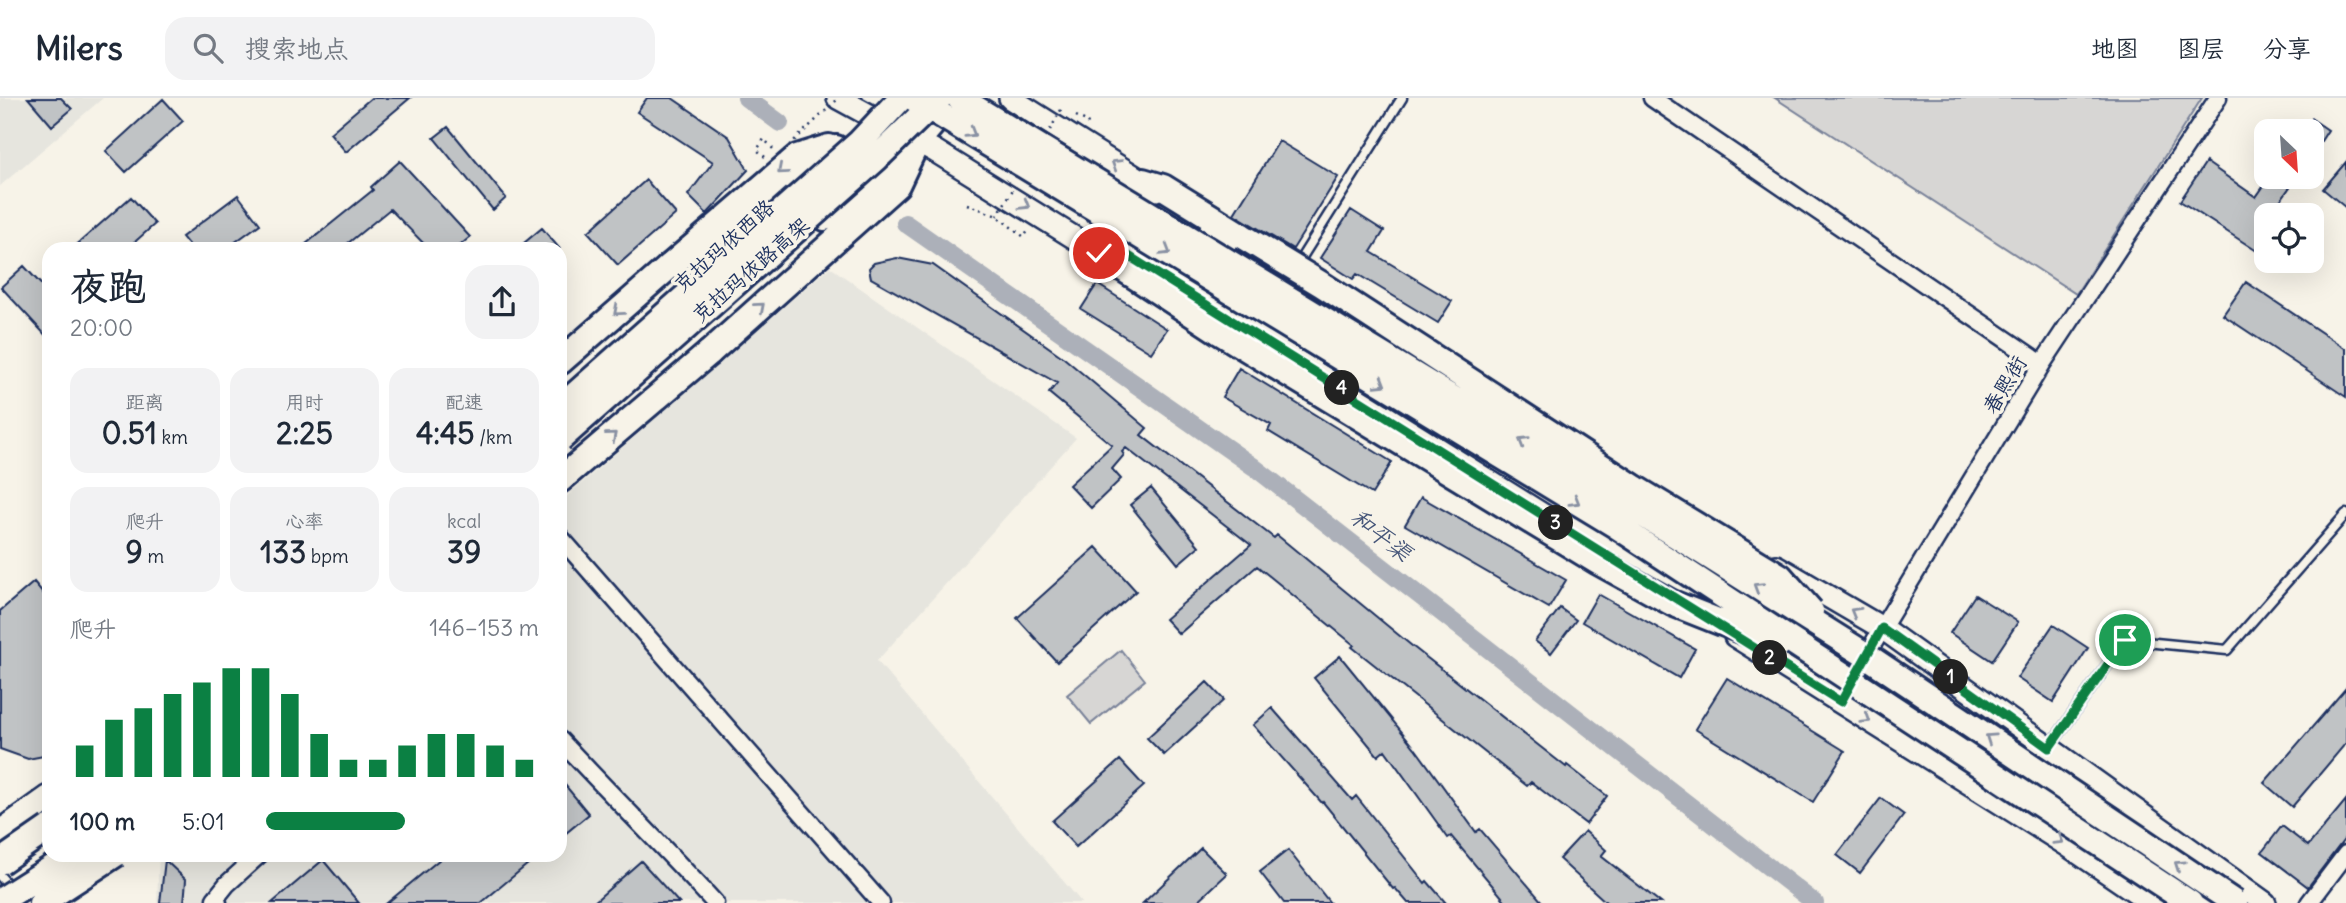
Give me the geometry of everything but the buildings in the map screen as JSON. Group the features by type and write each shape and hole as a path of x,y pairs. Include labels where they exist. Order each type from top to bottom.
{"main road":[{"path":"839,98 878,107 918,141 1040,215 1221,333 1598,562 1672,603 1827,665"},
{"name":"克拉玛依路高架","path":"567,402 860,142 901,98"},
{"path":"913,98 1615,525 2190,903"},
{"name":"克拉玛依路高架","path":"567,433 877,158 939,98"},
{"path":"567,446 797,240 900,158 957,98 1618,499 1830,633 2235,903"},
{"path":"1010,98 1143,181 1286,283 1882,628 2265,903"},
{"name":"克拉玛依西路","path":"567,387 843,142 878,107"},
{"path":"567,474 897,186 918,141"},
{"path":"567,356 797,157 843,142"},
{"path":"1143,181 1163,187 1321,284 1635,488 1780,576 1830,633"},
{"path":"1099,253 1124,253 1841,702 2067,845 2152,903"},
{"path":"1,856 42,806"},
{"path":"1,856 42,830"},
{"path":"1,856 18,900"},
{"path":"18,900 64,862"},
{"path":"18,900 64,862"},
{"path":"18,900 99,862"}],"street":[{"path":"1652,98 2042,364"},
{"name":"春熙街","path":"1841,702 1882,628 2042,364 2218,98"},
{"path":"567,545 881,903"},
{"path":"567,748 636,822 660,842 715,903"},
{"path":"2309,903 2346,854"},
{"path":"218,903 215,899 227,884 251,862"}],"lane":[{"path":"1286,283 1402,98"},
{"path":"2049,748 2125,640 2227,650 2346,514"}],"path":[{"path":"764,139 779,155 839,98"},
{"path":"967,204 997,216 1024,237"}],"shaded area":[{"path":"0,98 103,98 0,186"},
{"path":"1775,98 2202,98 2076,294"},
{"path":"830,267 1076,438 877,661 1082,903 157,903 159,862 567,862 567,496"},
{"path":"1121,650 1145,680 1091,724 1067,695"}],"waterway":[{"path":"746,98 780,123"},
{"name":"和平渠","path":"905,223 1254,467 1815,903"}],"route":[{"path":"1099,253 1124,253 1841,702 1882,628 2049,748 2125,640"}]}
